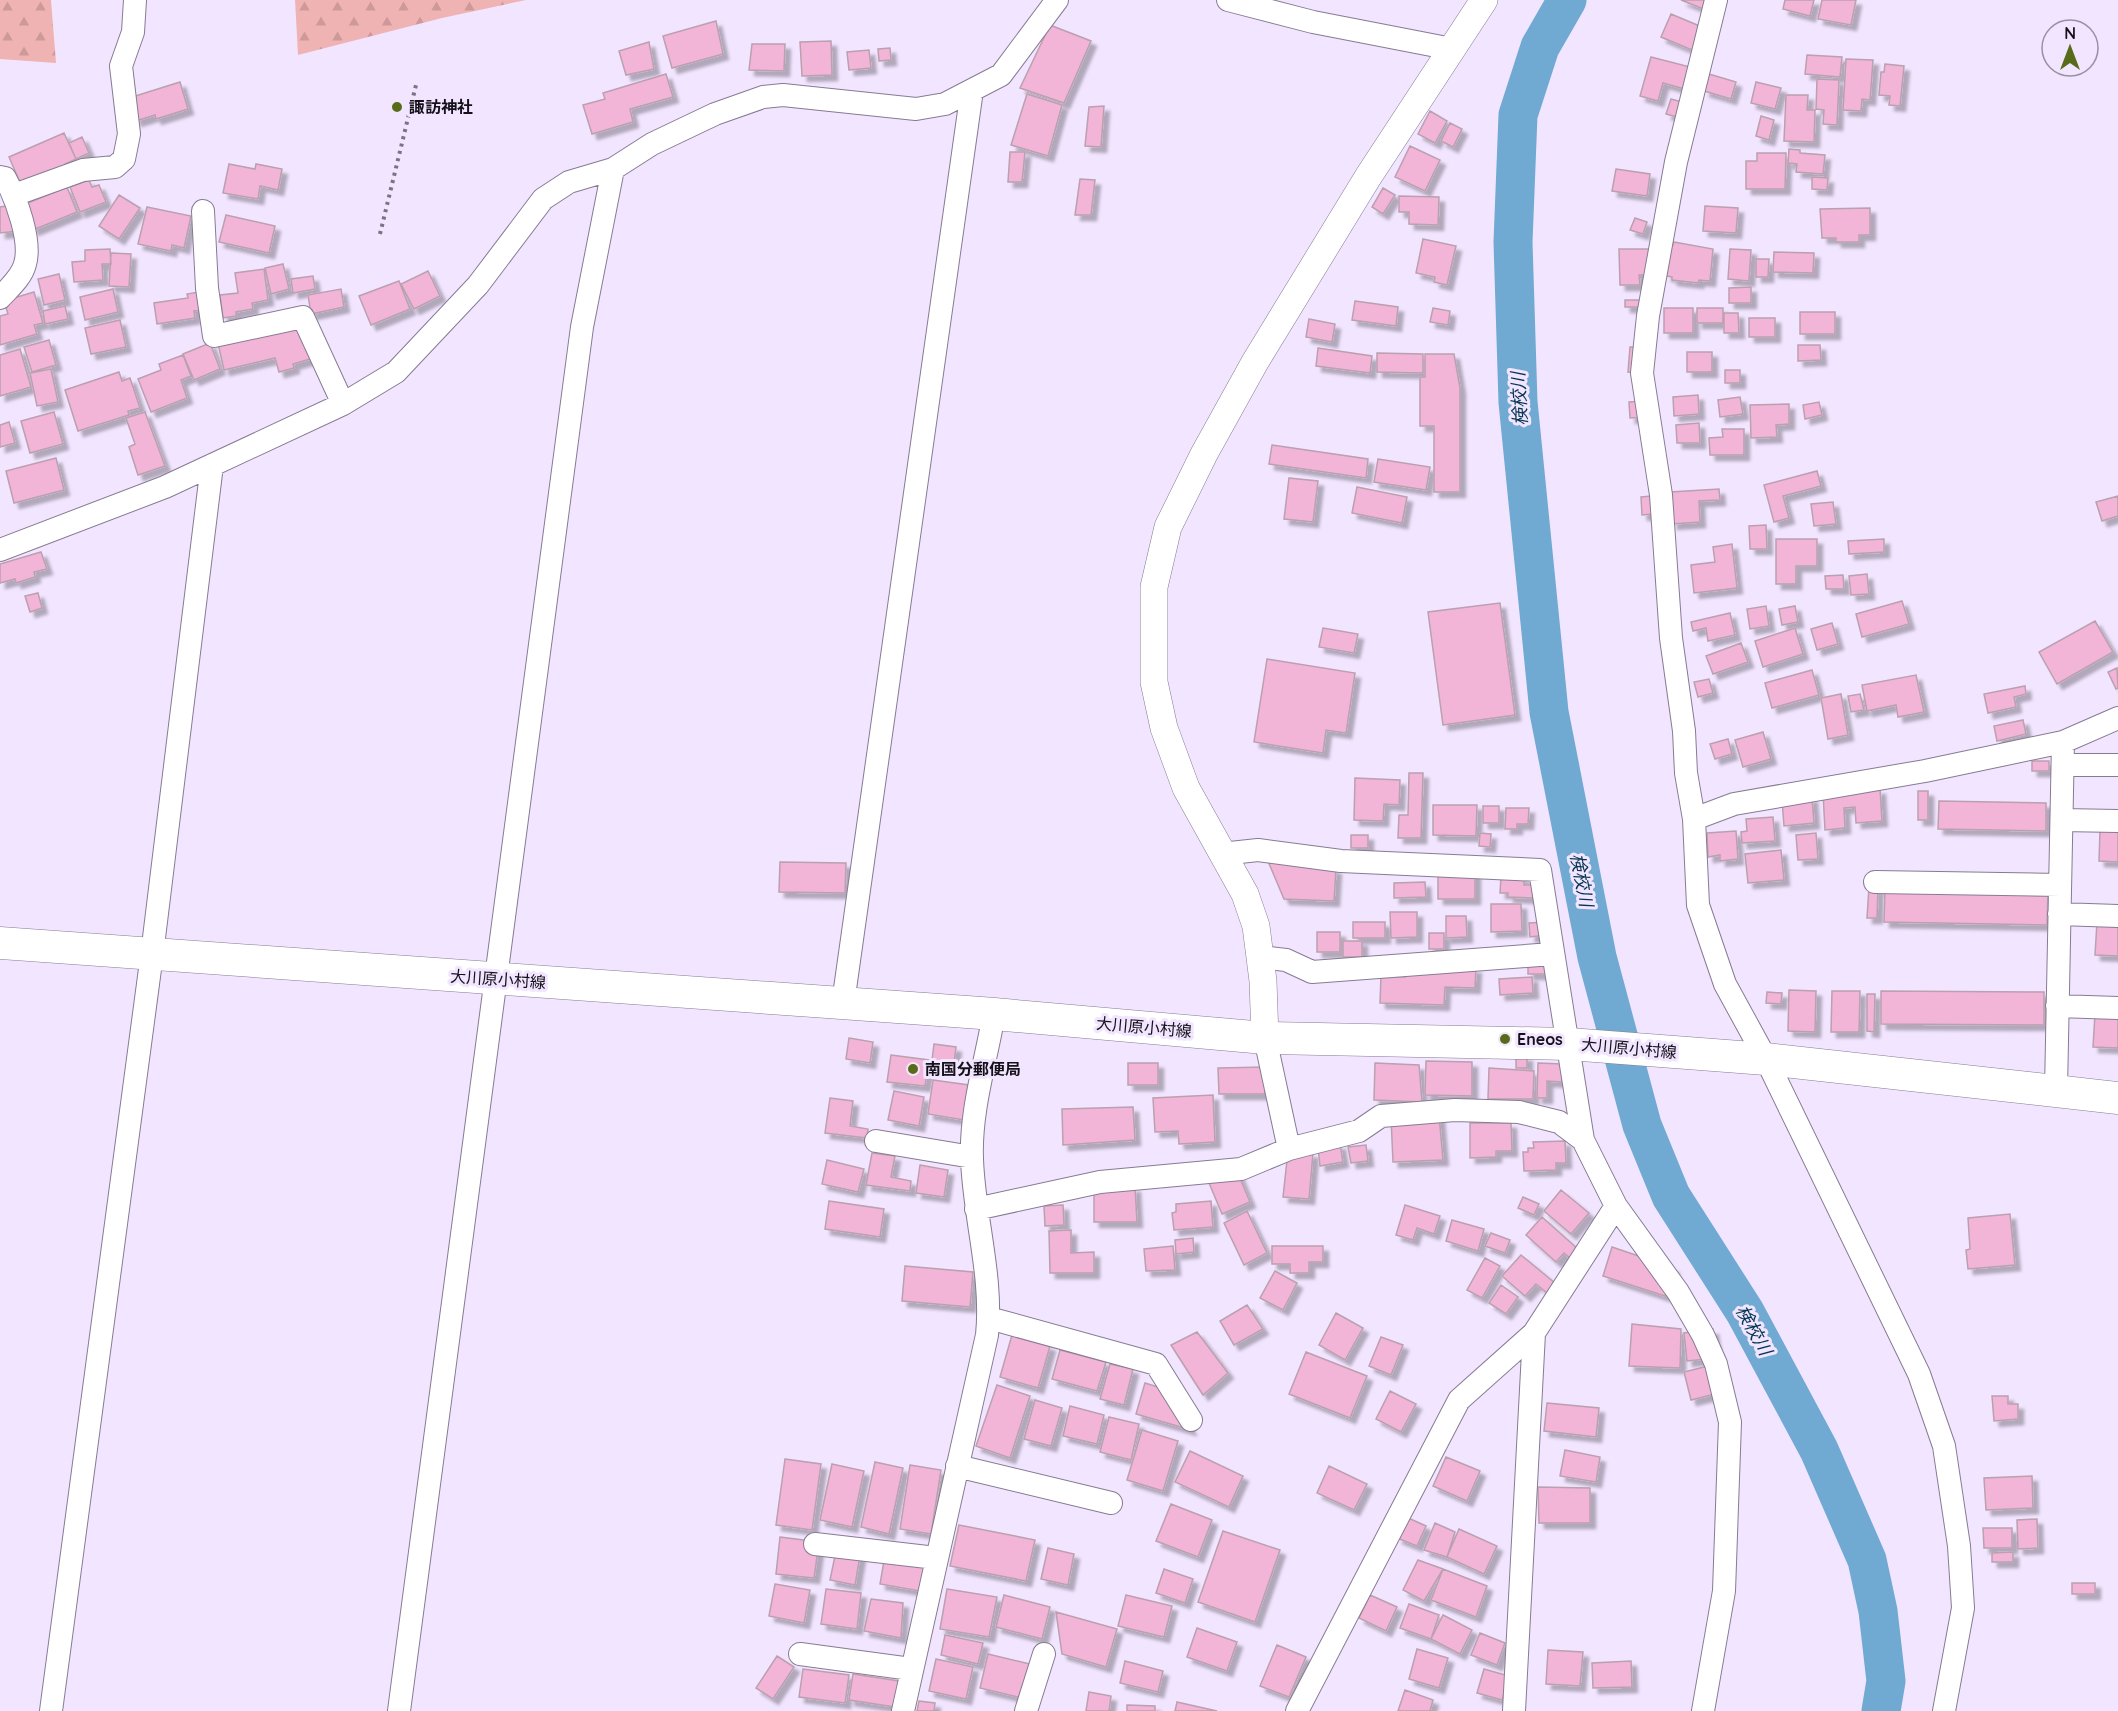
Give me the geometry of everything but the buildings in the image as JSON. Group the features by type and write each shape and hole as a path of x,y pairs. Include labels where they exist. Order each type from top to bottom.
{"main road":[{"name":"大川原小村線","path":"0,943 994,1014 1265,1038 1569,1044 1766,1059 2118,1098"}],"street":[{"path":"15,195 82,170 115,167 124,159 129,134 121,66 133,32 135,0"},
{"path":"1,548 107,511 212,465 343,404 396,372 478,285 543,199 569,182 613,169 652,144 683,129 715,114 763,97 783,95 916,109 945,104 1001,75 1057,0"},
{"path":"1228,0 1313,22 1452,49"},
{"path":"1289,1149 1265,1038 1261,957 1256,926 1245,894 1186,788 1164,728 1154,682 1154,587 1168,527 1204,453 1255,362 1368,177 1484,0"},
{"path":"1716,0 1676,162 1648,316 1642,373 1661,495 1671,638 1684,730 1686,773 1694,819 1698,905 1725,984 1766,1059 1919,1374 1944,1446 1959,1546 1963,1608 1944,1711"},
{"path":"843,1003 972,90"},
{"path":"399,1711 582,327 613,169"},
{"path":"0,177 5,178 15,195 25,238 26,264 0,298"},
{"path":"203,211 207,288 214,336 303,317 343,404"},
{"path":"51,1711 152,954 212,465"},
{"path":"1694,819 1734,804 1925,771 2063,742 2118,718"},
{"path":"2056,1090 2063,742"},
{"path":"2063,765 2118,765"},
{"path":"2062,820 2118,821"},
{"path":"1221,854 1258,850 1341,861 1540,870 1552,954 1569,1044 1582,1140 1616,1206 1677,1292 1703,1335 1716,1364 1730,1422 1724,1591 1703,1711"},
{"path":"1875,882 2060,885"},
{"path":"2060,914 2118,916"},
{"path":"1261,957 1286,960 1312,972 1552,954"},
{"path":"2057,1006 2118,1008"},
{"path":"903,1711 989,1318 990,1295 976,1209 972,1157 974,1124 994,1014"},
{"path":"976,1209 1100,1182 1241,1169 1289,1149 1359,1131 1382,1116 1455,1110 1519,1112 1559,1122 1582,1140"},
{"path":"876,1141 972,1157"},
{"path":"1297,1711 1459,1400 1534,1333 1616,1206"},
{"path":"989,1318 1156,1364 1191,1420"},
{"path":"1514,1711 1534,1333"},
{"path":"957,1466 1111,1503"},
{"path":"815,1544 936,1558"},
{"path":"800,1654 911,1668"},
{"path":"1026,1711 1044,1654"}],"path":[{"path":"380,234 416,85"}],"green space":[{"path":"0,0 51,0 56,63 0,59"},
{"path":"295,0 526,0 442,18 298,55"}],"waterway":[{"name":"検校川","path":"1567,0 1540,47 1518,115 1513,242 1518,402 1549,712 1597,957 1642,1125 1671,1196 1745,1312 1819,1450 1867,1560 1878,1611 1886,1681 1881,1711"}],"place":[{"name":"諏訪神社","path":"397,107"},
{"name":"Eneos","path":"1505,1039"},
{"name":"南国分郵便局","path":"913,1069"}]}
